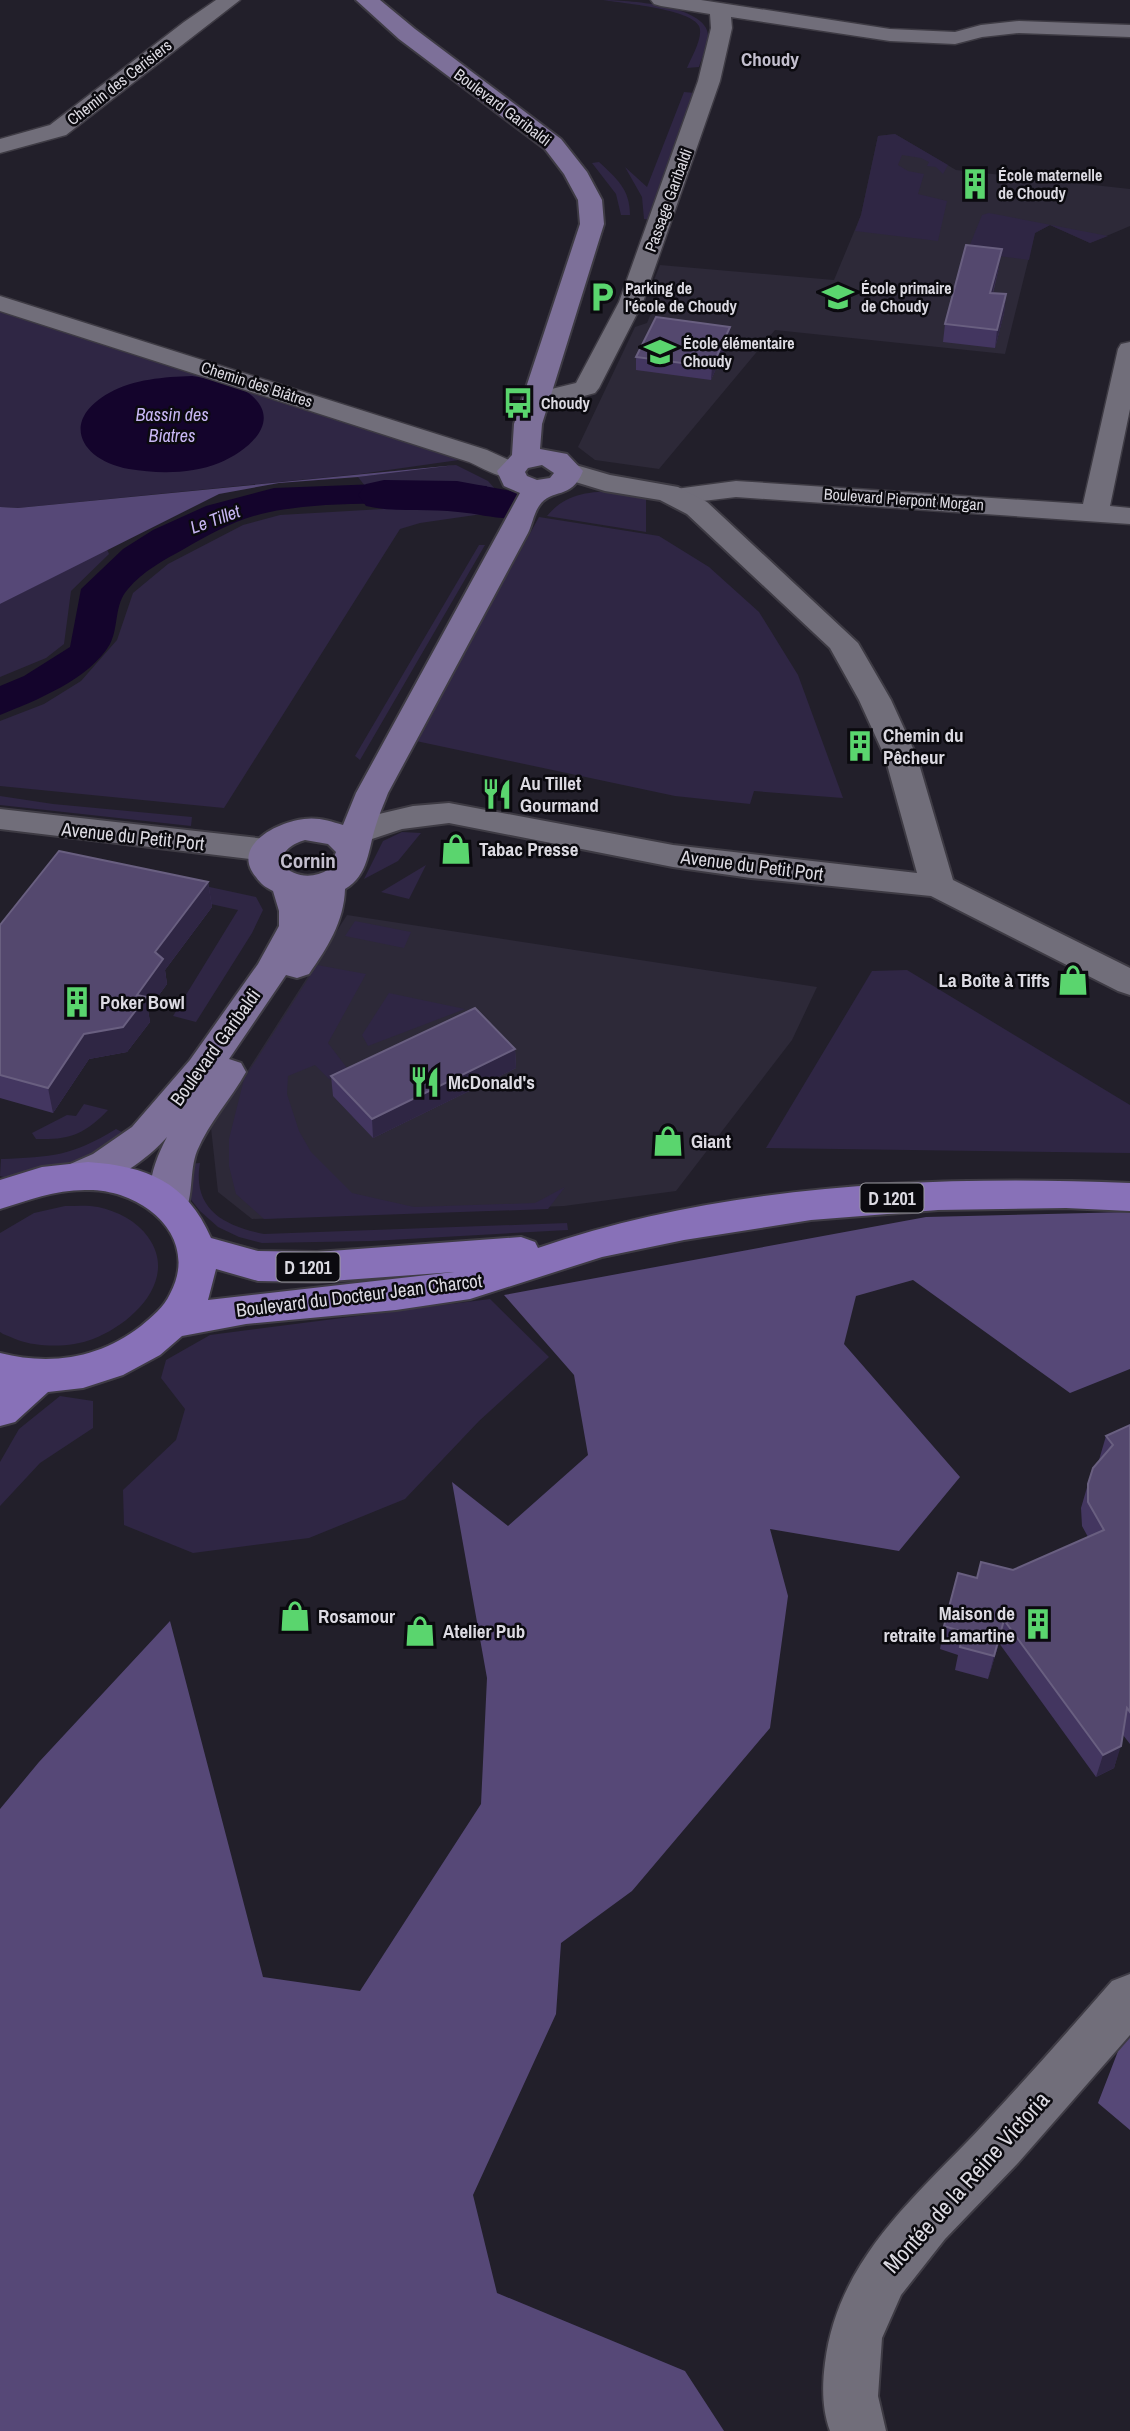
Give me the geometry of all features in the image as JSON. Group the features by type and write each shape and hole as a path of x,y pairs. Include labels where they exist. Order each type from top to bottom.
{"main road":[{"name":"Boulevard Garibaldi","path":"369,1 407,34 553,144 575,172 590,200 592,224 528,424 538,477"},
{"name":"Boulevard Garibaldi","path":"355,841 372,793 514,533 538,477 531,424 547,358"},
{"path":"308,829 332,832 355,841 349,868 328,882 301,886 277,880 265,866 266,850 282,835 308,829 372,793"},
{"path":"170,1204 168,1184 177,1148 319,935 327,909 328,882"},
{"name":"Boulevard Garibaldi","path":"80,1175 106,1164 145,1137 203,1069 271,969 296,926 296,911 288,884"},
{"path":"0,1195 52,1178 80,1175 114,1178 145,1188 170,1204 182,1218 197,1249 197,1274 189,1299 172,1323 136,1352 99,1368 70,1374 40,1376 0,1369"},
{"name":"Boulevard du Docteur Jean Charcot","path":"172,1323 247,1308 469,1284 516,1272 584,1247 657,1230 832,1202 997,1193 1130,1196"},
{"name":"Boulevard du Docteur Jean Charcot","path":"197,1249 258,1266 317,1267 584,1247"},
{"path":"0,1410 20,1390 40,1376"}],"street":[{"name":"Chemin des Cerisiers","path":"0,146 58,131 191,26 230,0"},
{"path":"661,0 728,5 890,35 955,38 981,31 1019,27 1130,31"},
{"name":"Passage Garibaldi","path":"536,400 586,388 631,302 709,81 708,67 728,5"},
{"name":"Chemin des Biâtres","path":"0,303 538,477"},
{"path":"1095,513 1130,349"},
{"path":"538,477 605,482 682,500 843,643 875,700 901,757 938,886"},
{"name":"Boulevard Pierpont Morgan","path":"682,500 750,490 1130,516"},
{"name":"Avenue du Petit Port","path":"355,841 393,820 427,813 449,813 673,856 938,886 1130,983"},
{"name":"Avenue du Petit Port","path":"0,819 266,850"},
{"name":"Montée de la Reine Victoria","path":"858,2431 850,2413 851,2365 858,2322 883,2272 922,2225 999,2146 1130,1998"}],"shaded area":[{"path":"603,0 663,6 694,17 704,25 708,35 699,67 687,68 700,36 699,26 693,20 670,11"},
{"path":"684,92 695,93 652,220 644,219 642,197 625,167 647,187"},
{"name":"École primaire de Choudy","path":"895,134 956,170 1130,189 1130,226 1090,243 1050,225 1035,233 1005,354 775,330 659,469 595,460 578,447 635,327 647,323 660,291 652,285 660,265 834,280 861,215 878,136"},
{"path":"895,134 948,165 943,174 936,167 927,166 929,162 921,158 902,155 898,165 908,171 924,174 918,194 947,201 938,241 855,231 878,136"},
{"path":"599,162 625,191 630,215 621,215 616,194 592,163"},
{"path":"989,213 1108,236 1090,243 1050,225 1035,233 1029,260 967,252 982,215"},
{"path":"0,309 466,459 360,474 18,508 0,507"},
{"path":"456,465 488,481 505,500 496,512 420,523 400,529 224,808 0,786 0,721 44,704 81,681 117,640 133,593 168,564 243,525 280,515 383,509 358,477"},
{"path":"456,465 279,483 219,494 0,604 0,507 18,508"},
{"path":"615,491 646,499 646,532 547,516 554,508 578,495"},
{"path":"539,517 659,536 709,567 759,612 798,675 843,798 754,791 750,804 675,796 416,741"},
{"path":"479,545 485,545 360,760 355,756"},
{"path":"107,549 109,554 71,591 64,644 46,658 0,677 0,604"},
{"path":"0,796 53,804 192,817 191,826 0,805"},
{"path":"402,832 421,833 398,861 364,879 383,841"},
{"path":"89,861 256,897 263,910 252,933 196,1022 173,1016 238,910 79,875"},
{"path":"426,865 409,899 381,892"},
{"path":"347,915 817,987 792,1040 676,1191 564,1206 252,1219 218,1192 211,1128"},
{"path":"355,921 411,932 404,948 345,936"},
{"path":"317,965 366,974 328,1043 350,1072 329,1079 315,1065 288,1076 287,1094 299,1131 311,1152 352,1193 414,1207 535,1203 565,1187 548,1209 264,1219 236,1194 229,1166 229,1139 244,1079"},
{"path":"907,970 1130,1105 1130,1153 766,1148 872,971"},
{"path":"389,993 465,1009 368,1046 362,1035"},
{"path":"84,1104 108,1110 91,1125 67,1137 36,1139 32,1133 67,1115 76,1116"},
{"path":"116,1129 126,1134 97,1152 66,1164 7,1178 0,1176 1,1159 74,1150"},
{"path":"200,1163 201,1192 214,1213 236,1226 264,1234 567,1223 568,1230 372,1241 262,1243 239,1237 218,1227 188,1196 188,1164"},
{"path":"65,1206 105,1209 138,1226 148,1237 156,1253 158,1269 155,1284 136,1311 122,1323 93,1339 64,1345 26,1343 0,1332 0,1233 34,1213"},
{"path":"1130,1212 1130,1369 1070,1393 913,1280 856,1296 844,1344 960,1477 899,1551 770,1529 788,1596 770,1728 632,1891 561,1943 556,2014 473,2195 497,2293 685,2371 724,2431 0,2431 0,1809 39,1762 170,1621 263,1977 360,1991 481,1804 487,1678 452,1482 508,1526 588,1455 574,1375 504,1295 926,1217"},
{"path":"490,1299 549,1357 479,1421 405,1499 309,1538 193,1553 124,1525 123,1490 176,1440 185,1409 161,1378 166,1360 210,1335"},
{"path":"60,1396 93,1401 93,1428 40,1463 0,1506 0,1462 19,1429"},
{"path":"1130,2020 1130,2130 1098,2103"}],"water":[{"name":"Bassin des Biatres","path":"192,376 232,384 257,400 263,411 260,432 242,450 209,467 152,472 112,465 88,449 82,438 84,416 109,393 139,382"},
{"path":"404,483 487,486 478,507 368,504 311,506 261,514 221,529 161,562 134,583 121,602 110,644 89,668 61,687 0,715 0,686 24,676 70,647 81,589 123,549 153,530 206,506 274,488"}],"building":[{"path":"966,245 1002,249 990,293 1006,294 997,330 945,324"},
{"path":"656,317 730,327 712,367 636,357"},
{"name":"Poker Bowl","path":"59,851 208,882 155,952 163,959 137,995 146,997 123,1027 84,1034 48,1088 0,1075 0,925"},
{"name":"McDonald's","path":"475,1008 515,1049 372,1119 331,1076"},
{"name":"Maison de retraite Lamartine","path":"1130,1425 1130,1712 1127,1708 1121,1746 1103,1755 1004,1620 994,1656 960,1647 963,1632 944,1626 958,1573 977,1578 981,1562 1013,1570 1104,1530 1088,1502 1088,1484 1093,1468 1113,1445 1106,1436"}],"waterway":[{"name":"Le Tillet","path":"384,495 457,496 509,505"}],"place":[{"name":"École maternelle de Choudy","path":"975,184"},
{"name":"Parking de l'école de Choudy","path":"602,297"},
{"name":"École primaire de Choudy","path":"838,297"},
{"name":"École élémentaire Choudy","path":"660,352"},
{"name":"Choudy","path":"518,403"},
{"name":"Chemin du Pêcheur","path":"860,746"},
{"name":"Au Tillet Gourmand","path":"497,794"},
{"name":"Tabac Presse","path":"456,849"},
{"name":"La Boîte à Tiffs","path":"1073,980"},
{"name":"Poker Bowl","path":"77,1002"},
{"name":"McDonald's","path":"425,1082"},
{"name":"Giant","path":"668,1141"},
{"name":"Rosamour","path":"295,1616"},
{"name":"Maison de retraite Lamartine","path":"1038,1624"},
{"name":"Atelier Pub","path":"420,1631"}],"district":[{"name":"Choudy","path":"770,59"},
{"name":"Cornin","path":"308,860"}]}
